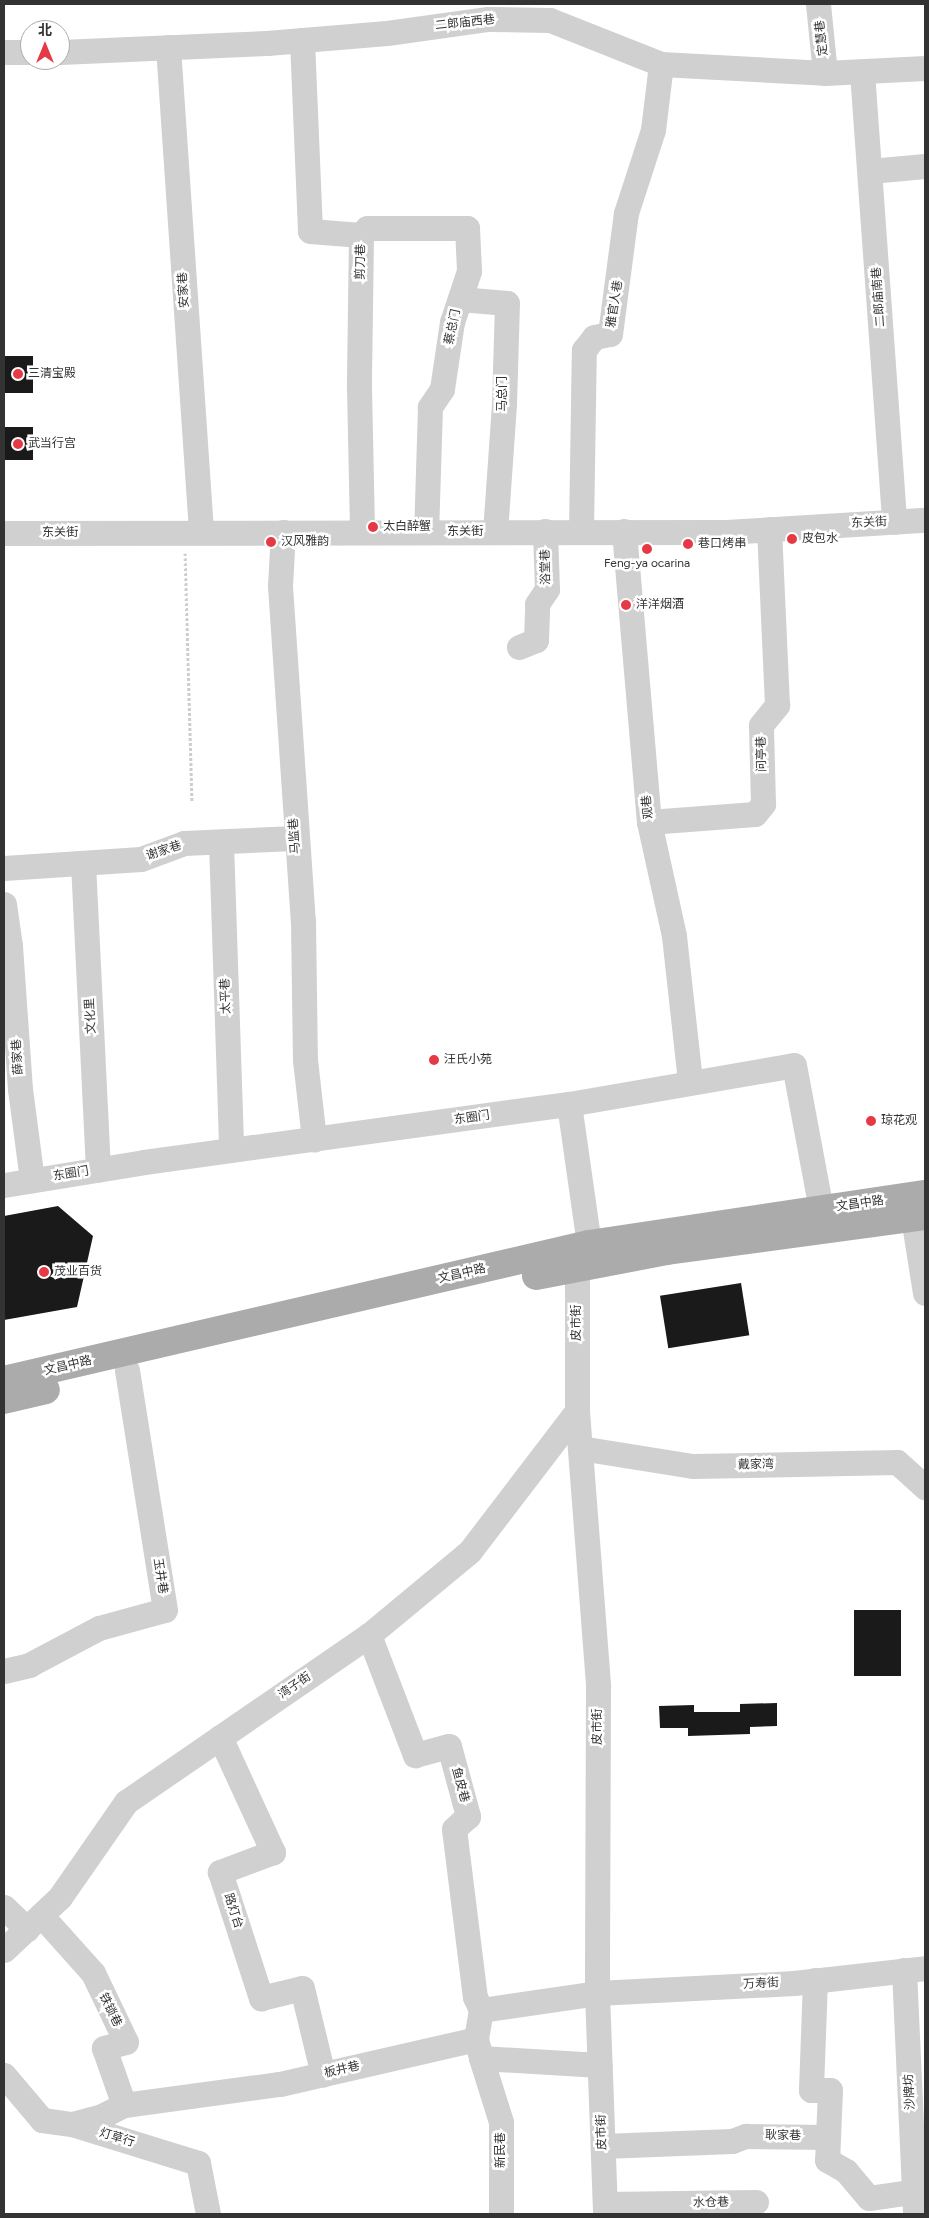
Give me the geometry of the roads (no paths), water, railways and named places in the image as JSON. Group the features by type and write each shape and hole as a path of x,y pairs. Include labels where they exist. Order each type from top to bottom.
{"main road":[{"name":"文昌中路","path":"4,1380 583,1255 821,1209 921,1209"},
{"name":"文昌中路","path":"4,1400 583,1255 921,1209"}],"street":[{"name":"定慧巷","path":"818,4 825,73"},
{"name":"二郎庙西巷","path":"70,52 302,40 387,33 488,18 550,20 661,64 825,73 925,68"},
{"name":"剪刀巷","path":"302,40 310,231 361,235 359,387 362,532"},
{"name":"安家巷","path":"168,47 193,532"},
{"path":"4,52 20,52"},
{"name":"雅官人巷","path":"581,532 584,350 594,337 610,334 626,213 652,130 661,64"},
{"name":"二郎庙南巷","path":"862,72 894,522"},
{"path":"870,172 925,166"},
{"name":"蔡总门","path":"361,235 366,228 467,228 469,271 452,322 442,389 430,406 426,532"},
{"name":"马总门","path":"460,299 507,303 504,404 495,532"},
{"name":"东关街","path":"4,533 624,532 769,529 925,520"},
{"name":"问亭巷","path":"649,822 755,814 763,804 761,725 776,705 769,529"},
{"name":"马监巷","path":"283,532 280,586 295,838 303,921 305,1060 314,1139"},
{"name":"浴堂巷","path":"519,647 536,640 537,604 547,589 545,532"},
{"name":"观巷","path":"624,532 649,822 674,936 690,1081"},
{"name":"谢家巷","path":"4,868 141,858 184,843 295,838"},
{"name":"太平巷","path":"221,842 231,1150"},
{"name":"文化里","path":"83,863 98,1170"},
{"name":"薛家巷","path":"4,904 10,946 20,1089 32,1180"},
{"name":"东圈门","path":"4,1185 231,1150 570,1104 690,1081 794,1065 821,1209"},
{"name":"皮市街","path":"570,1104 583,1255 577,1411 598,1686 597,1993 605,2209"},
{"path":"921,1209 925,1294"},
{"name":"玉井巷","path":"4,1671 29,1665 99,1628 166,1610 127,1370"},
{"name":"湾子街","path":"4,1950 60,1897 126,1802 369,1635 470,1551 577,1411"},
{"name":"戴家湾","path":"580,1448 693,1466 897,1462 925,1486"},
{"name":"鱼皮巷","path":"369,1635 415,1755 449,1746 468,1816 454,1829 475,1997 481,2010 478,2049"},
{"name":"路灯台","path":"220,1737 273,1852 220,1872 261,1998 302,1988 323,2075"},
{"path":"4,1907 34,1922"},
{"name":"铁锁巷","path":"34,1922 93,1973 126,2042 104,2048 124,2104"},
{"name":"万寿街","path":"481,2010 597,1993 815,1980 915,1969"},
{"name":"沙牌坊","path":"915,1969 918,2199"},
{"path":"815,1980 811,2090 830,2090 827,2160 846,2171 869,2198 918,2199"},
{"name":"板井巷","path":"72,2124 102,2116 124,2104 280,2084 478,2049 600,2065"},
{"name":"新民巷","path":"478,2049 501,2122 502,2214"},
{"name":"灯草行","path":"4,2075 42,2120 72,2124 198,2163 208,2214"},
{"name":"耿家巷","path":"603,2146 732,2141 746,2136 828,2137"},
{"name":"水仓巷","path":"605,2209 756,2202"}],"place":[{"name":"三清宝殿","path":"18,374"},
{"name":"武当行宫","path":"18,444"},
{"name":"太白醉蟹","path":"373,527"},
{"name":"皮包水","path":"792,539"},
{"name":"汉风雅韵","path":"271,542"},
{"name":"巷口烤串","path":"688,544"},
{"name":"Feng-ya ocarina","path":"647,549"},
{"name":"洋洋烟酒","path":"626,605"},
{"name":"汪氏小苑","path":"434,1060"},
{"name":"琼花观","path":"871,1121"},
{"name":"茂业百货","path":"44,1272"}]}
